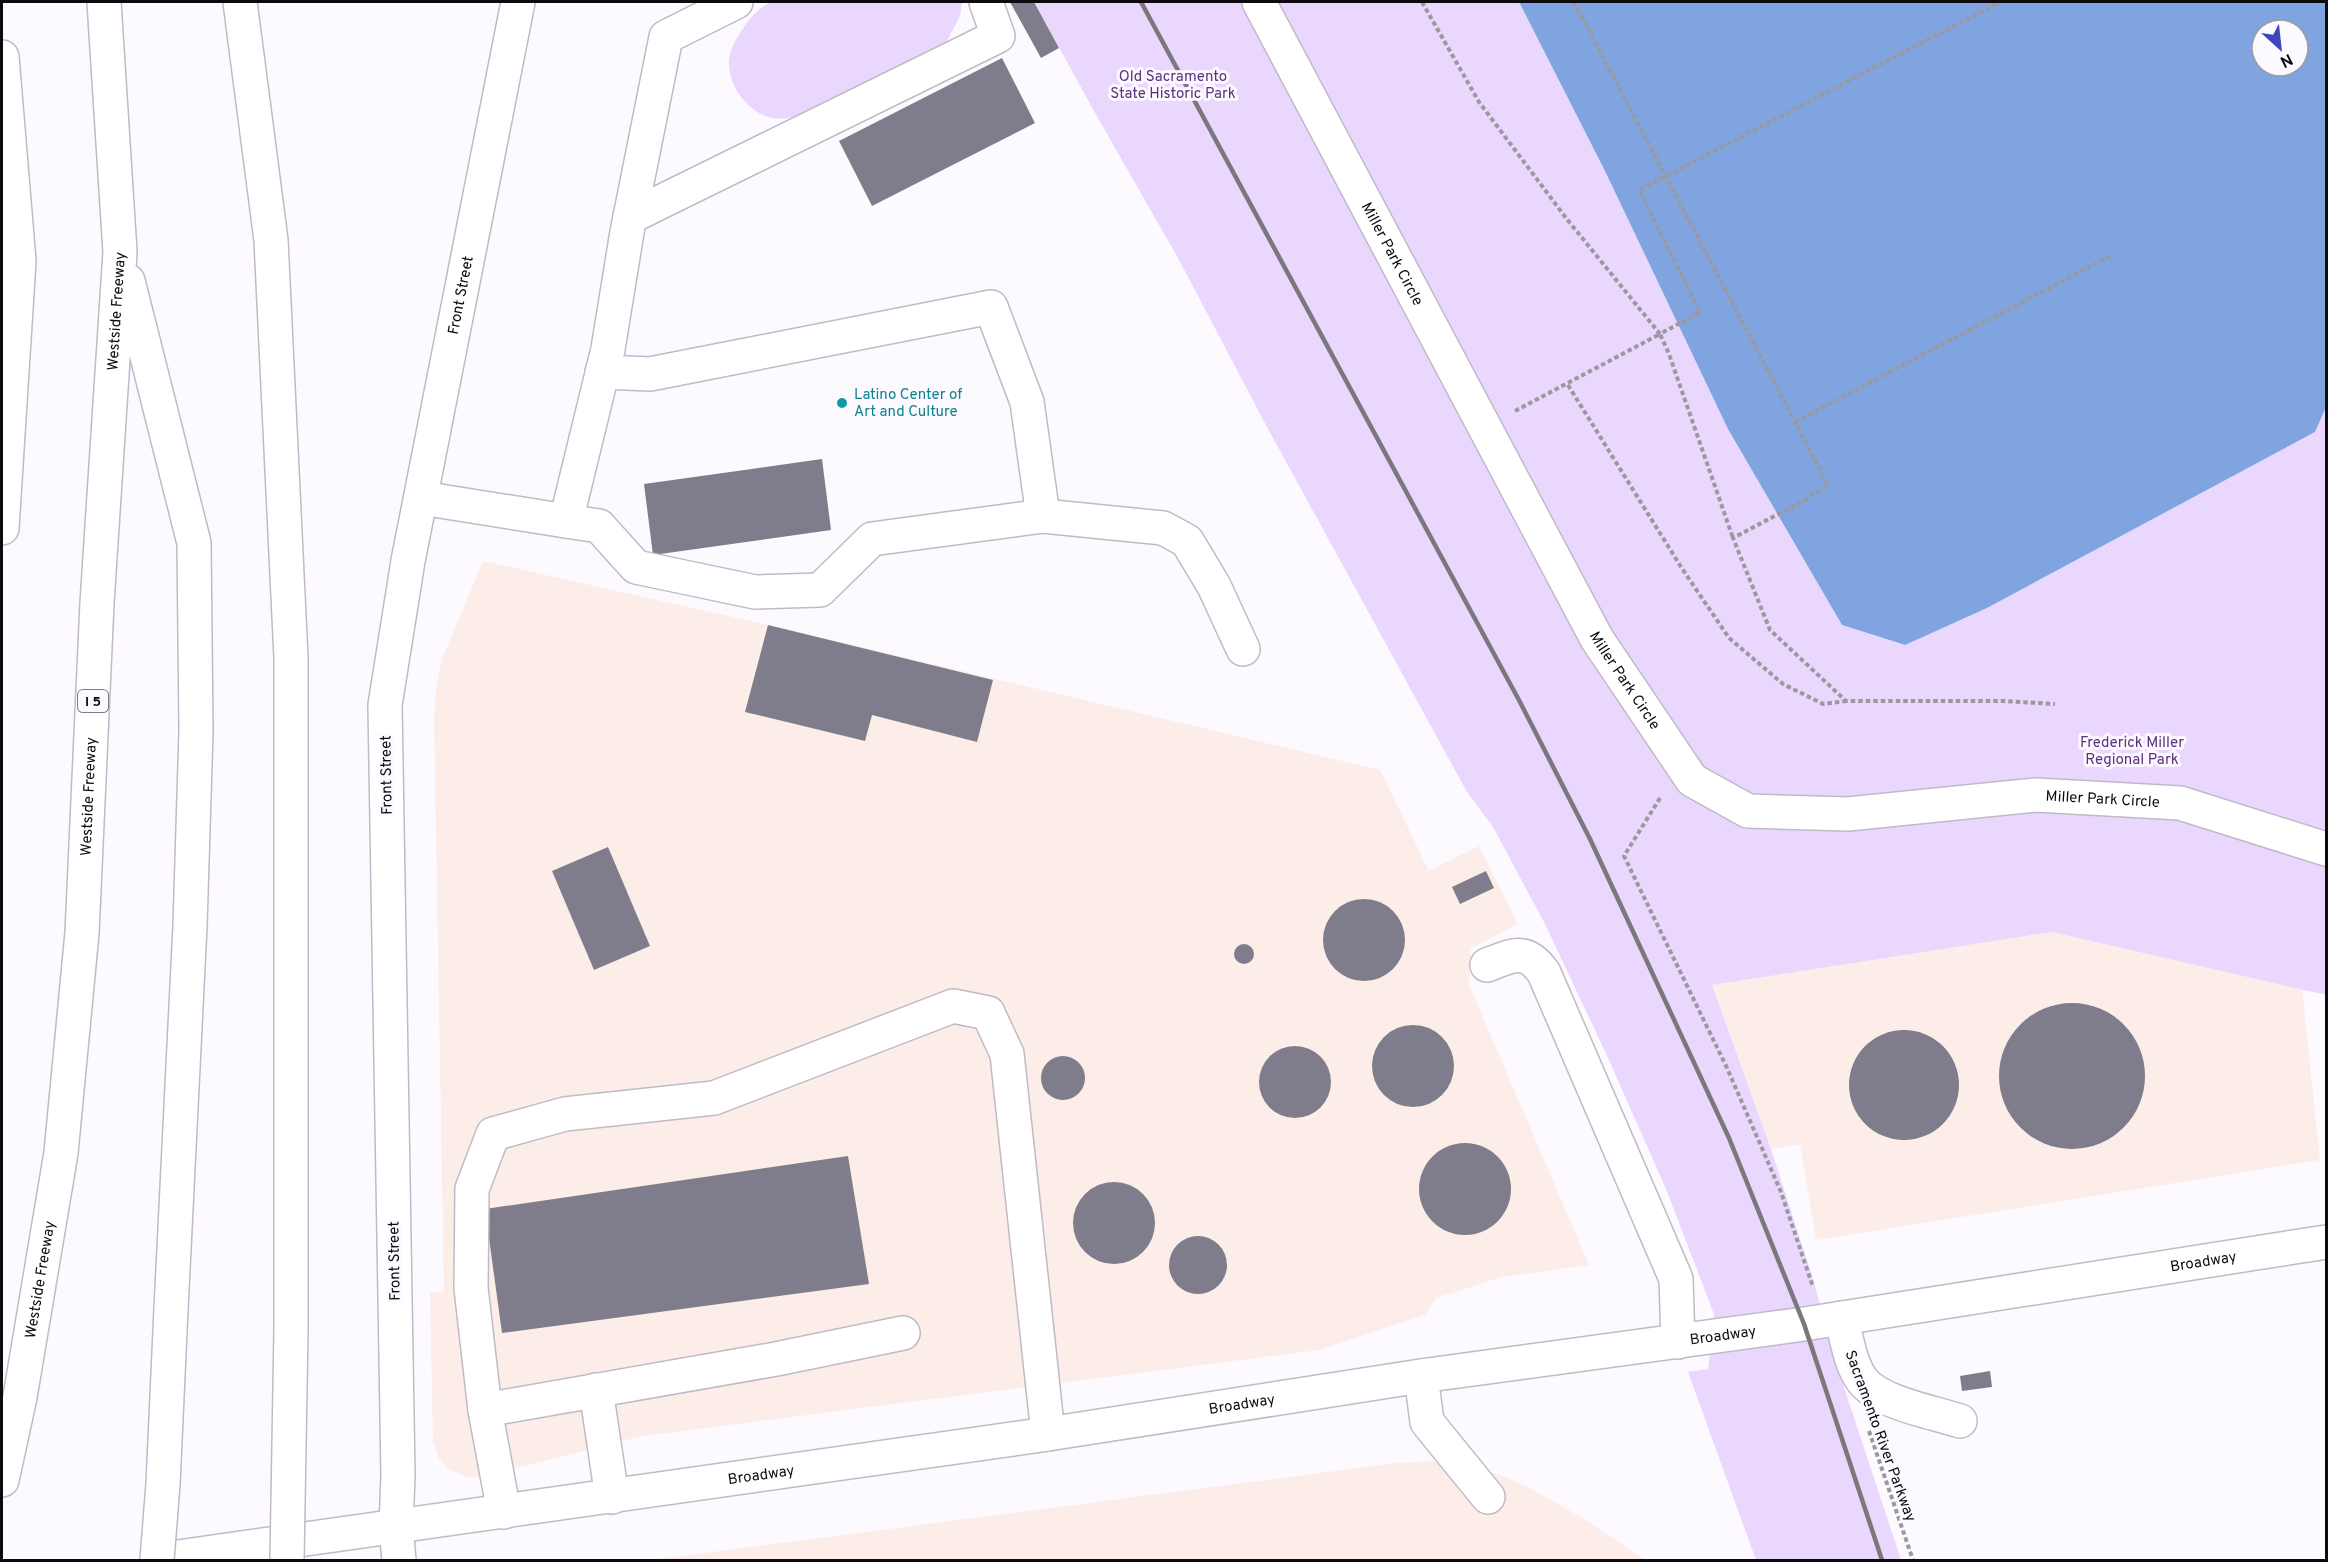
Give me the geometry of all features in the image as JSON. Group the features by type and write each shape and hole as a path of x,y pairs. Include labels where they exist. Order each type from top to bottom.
{"main road":[{"name":"Westside Freeway","path":"2,1480 20,1397 62,1153 82,933 97,603 120,252 104,2"},
{"path":"240,2 271,240 291,658 291,1329 287,1560"},
{"name":"Front Street","path":"399,1560 396,1528 398,1452 385,705 421,498 518,2"},
{"path":"566,521 602,372 666,37 736,2"},
{"path":"630,217 998,36 986,2"},
{"name":"Miller Park Circle","path":"1259,2 1597,639 1692,780 1748,812 1848,814 2036,795 2180,803 2326,849"},
{"path":"2,57 19,261 2,528"},
{"path":"120,252 194,543 196,731 190,926 163,1484 157,1560"},
{"path":"602,372 650,374 991,307 1027,402 1043,516"},
{"path":"421,498 599,526 636,567 755,592 820,590 872,539 1043,516 1163,528 1187,541 1214,586 1243,649"},
{"path":"1487,965 1520,955 1529,957 1544,974 1676,1279 1678,1341"},
{"path":"504,1512 485,1410 471,1288 472,1189 493,1134 565,1114 714,1098 953,1006 988,1013 1007,1054 1048,1434"},
{"name":"Broadway","path":"157,1560 1048,1434 1421,1376 1833,1320 2326,1242"},
{"path":"1833,1320 1856,1369 1869,1388 1890,1399 1960,1421"},
{"path":"485,1410 776,1359 903,1333"},
{"path":"1421,1376 1427,1422 1488,1497"},
{"path":"596,1390 612,1497"}],"path":[{"path":"1422,2 1479,102 1566,218 1660,334 1733,538 1770,630 1846,701"},
{"path":"1574,2 1828,485 1805,501 1733,538"},
{"path":"1546,396 1700,312 1639,190 2000,2"},
{"path":"1795,422 2110,256"},
{"path":"1568,385 1681,567 1729,638 1784,684 1823,704 1846,701 2003,701 2055,704"},
{"path":"1680,764 1624,856 1727,1068 1833,1320"},
{"name":"Sacramento River Parkway","path":"1867,1425 1913,1560"}],"shaded area":[{"path":"483,561 768,625 1380,770 1429,871 1479,846 1518,924 1471,948 1469,985 1589,1265 1502,1277 1436,1298 1425,1315 1319,1350 642,1436 480,1477 467,1477 450,1470 439,1459 433,1441 430,1293 444,1292 434,720 436,689 442,659"},
{"path":"2052,932 2302,989 2320,1160 1816,1240 1800,1144 1771,1149 1712,985"},
{"path":"1431,1461 1474,1467 1526,1486 1588,1521 1645,1560 651,1560 1397,1463"}],"green space":[{"path":"771,2 962,2 960,16 947,41 809,111 791,117 773,118 755,111 741,97 735,88 729,69 734,44 748,21 762,7"},
{"name":"Frederick Miller Regional Park","path":"1034,2 1519,2 1605,171 1728,429 1842,625 1904,645 1987,608 2315,432 2326,407 2326,995 2052,932 1712,985 1771,1149 1813,1279 1836,1363 1901,1560 1756,1560 1688,1372 1708,1369 1714,1314 1666,1189 1609,1060 1545,924 1493,827 1467,792 1267,427 1178,258"}],"water":[{"path":"1519,2 2326,2 2326,407 2315,432 1987,608 1905,645 1842,625 1728,429 1605,171"}],"building":[{"path":"1010,2 1034,2 1059,48 1041,58"},
{"path":"1002,58 1035,123 872,206 839,141"},
{"path":"822,459 831,530 653,555 644,484"},
{"path":"768,625 993,680 977,742 872,715 865,741 745,712"},
{"path":"608,847 650,946 594,970 552,871"},
{"path":"1486,871 1494,888 1460,904 1452,887"},
{"path":"1364,899 1380,902 1393,911 1402,924 1405,940 1402,956 1393,969 1380,978 1364,981 1348,978 1335,969 1326,956 1323,940 1326,924 1335,911 1348,902"},
{"path":"1240,944 1248,944 1254,950 1254,958 1248,964 1240,964 1234,958 1234,950"},
{"path":"2072,1003 2100,1009 2112,1015 2123,1025 2133,1036 2139,1048 2145,1076 2139,1104 2133,1116 2123,1127 2112,1137 2100,1143 2072,1149 2044,1143 2032,1137 2021,1127 2011,1116 2005,1104 1999,1076 2005,1048 2011,1036 2021,1025 2032,1015 2044,1009"},
{"path":"1413,1025 1429,1028 1442,1037 1451,1050 1454,1066 1451,1082 1442,1095 1429,1104 1413,1107 1397,1104 1384,1095 1375,1082 1372,1066 1375,1050 1384,1037 1397,1028"},
{"path":"1904,1030 1925,1034 1943,1046 1955,1064 1959,1085 1955,1106 1943,1124 1925,1136 1904,1140 1883,1136 1865,1124 1853,1106 1849,1085 1853,1064 1865,1046 1883,1034"},
{"path":"1302,1046 1321,1056 1329,1068 1331,1082 1329,1096 1321,1108 1309,1116 1288,1118 1269,1108 1261,1096 1259,1075 1269,1056 1281,1048"},
{"path":"1063,1056 1078,1063 1085,1078 1078,1093 1063,1100 1048,1093 1041,1078 1048,1063"},
{"path":"1456,1143 1474,1143 1491,1150 1504,1163 1511,1180 1511,1198 1504,1215 1491,1228 1474,1235 1456,1235 1439,1228 1426,1215 1419,1198 1419,1180 1426,1163 1439,1150"},
{"path":"848,1156 869,1284 502,1333 485,1209"},
{"path":"1114,1182 1130,1185 1143,1194 1152,1207 1155,1223 1152,1239 1143,1252 1130,1261 1114,1264 1098,1261 1085,1252 1076,1239 1073,1223 1076,1207 1085,1194 1098,1185"},
{"path":"1192,1236 1204,1236 1219,1244 1227,1259 1227,1271 1219,1286 1204,1294 1192,1294 1177,1286 1169,1271 1169,1259 1177,1244"},
{"path":"1990,1371 1992,1387 1962,1391 1960,1376"}],"railway":[{"path":"1141,2 1520,702 1590,839 1729,1138 1804,1324 1882,1560"}],"place":[{"name":"Latino Center of Art and Culture","path":"842,403"}],"park label":[{"name":"Old Sacramento State Historic Park","path":"1173,84"}]}
